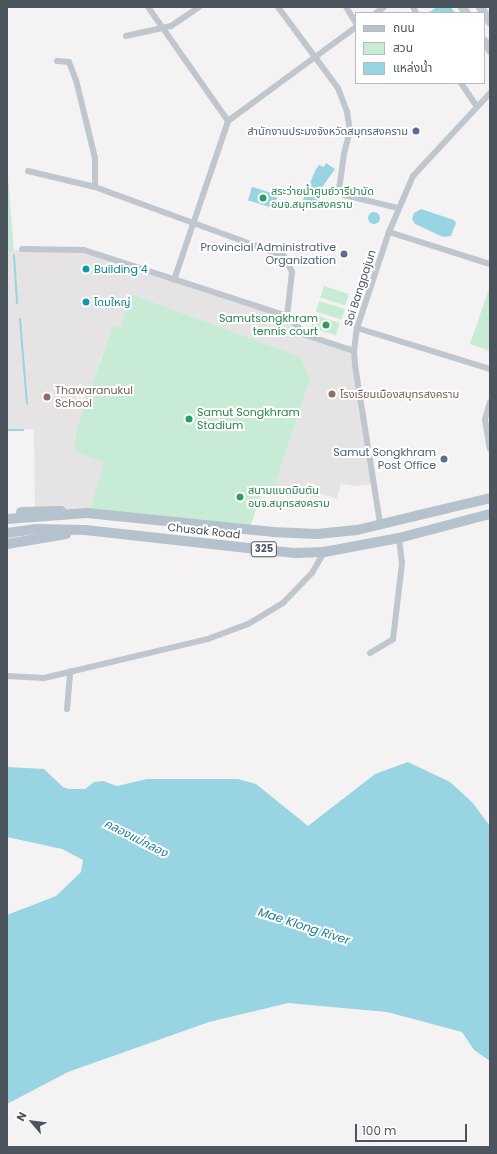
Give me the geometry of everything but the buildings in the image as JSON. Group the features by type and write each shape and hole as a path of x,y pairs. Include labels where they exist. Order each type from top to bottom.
{"main road":[{"name":"Chusak Road","path":"7,519 87,513 273,532 317,534 357,530 380,523 490,498"},
{"path":"7,513 46,510 87,513"},
{"name":"Chusak Road","path":"7,533 35,529 85,530 295,553 324,552 399,538 490,514"},
{"path":"7,544 85,530"}],"street":[{"path":"148,7 228,120"},
{"path":"126,36 171,26 199,7"},
{"path":"278,7 338,88 350,132 344,154 339,188 344,195 398,208"},
{"path":"346,7 355,21"},
{"path":"174,280 228,120 355,28"},
{"path":"57,60 69,62 76,80 95,158 95,187"},
{"path":"462,84 477,107"},
{"name":"Soi Bangpajun","path":"380,523 354,350 357,328 389,232 413,176 490,93"},
{"path":"28,171 95,187 284,256 292,272 287,316"},
{"path":"389,232 490,264"},
{"path":"22,249 84,250 287,316 306,335 354,350"},
{"path":"357,328 490,369"},
{"path":"490,402 485,419 490,449"},
{"path":"370,653 393,639 402,563 399,538"},
{"path":"7,676 44,678 200,641 248,624 283,603 312,573 324,552"},
{"path":"67,709 70,671"}],"shaded area":[{"path":"45,248 84,250 287,316 298,330 354,351 373,484 356,486 341,484 337,499 321,494 320,497 304,496 273,491 310,379 301,357 131,294 121,327 113,325 98,366 75,452 105,462 89,513 35,510 34,429 7,429 7,251"}],"green space":[{"path":"7,163 14,252 7,252"},
{"name":"Samutsongkhram tennis court","path":"324,286 349,294 345,305 320,297"},
{"path":"490,286 490,351 470,344"},
{"name":"Samut Songkhram Stadium","path":"131,294 301,357 310,379 273,491 263,488 249,530 89,513 104,462 75,452 76,431 113,325 121,327"},
{"path":"319,301 345,309 342,319 316,312"},
{"name":"Samutsongkhram tennis court","path":"315,315 340,323 336,335 311,327"}],"water":[{"path":"437,7 451,7 454,12 430,12"},
{"path":"326,163 335,169 323,186 318,208 301,205 315,171 319,165 324,167"},
{"name":"สระว่ายน้ำศูนย์วารีบำบัด อบจ.สมุทรสงคราม","path":"252,187 278,195 274,208 248,200"},
{"path":"421,209 454,220 456,223 451,236 443,237 415,224 412,219 414,213"},
{"path":"372,212 376,212 380,218 376,224 372,224 368,220 368,216"},
{"path":"408,762 450,782 472,802 490,826 490,1061 474,1050 462,1032 387,1012 288,1003 209,1022 68,1072 7,1104 7,915 56,896 81,872 83,860 62,849 7,837 7,767 44,769 63,787 69,789 85,789 94,782 103,781 117,786 147,779 238,779 256,784 308,826 375,774"}],"waterway":[{"path":"14,255 17,303"},
{"path":"20,319 27,404"},
{"path":"7,430 23,430"}],"place":[{"name":"สำนักงานประมงจังหวัดสมุทรสงคราม","path":"416,131"},
{"name":"สระว่ายน้ำศูนย์วารีบำบัด อบจ.สมุทรสงคราม","path":"263,198"},
{"name":"Provincial Administrative Organization","path":"344,254"},
{"name":"Building 4","path":"86,269"},
{"name":"โดมใหญ่","path":"86,302"},
{"name":"Samutsongkhram tennis court","path":"326,325"},
{"name":"โรงเรียนเมืองสมุทรสงคราม","path":"332,394"},
{"name":"Thawaranukul School","path":"47,397"},
{"name":"Samut Songkhram Stadium","path":"189,419"},
{"name":"Samut Songkhram Post Office","path":"444,459"},
{"name":"สนามแบดมินตัน อบจ.สมุทรสงคราม","path":"240,497"}],"water label":[{"name":"คลองแม่กลอง","path":"136,838"},
{"name":"Mae Klong River","path":"304,926"}]}
